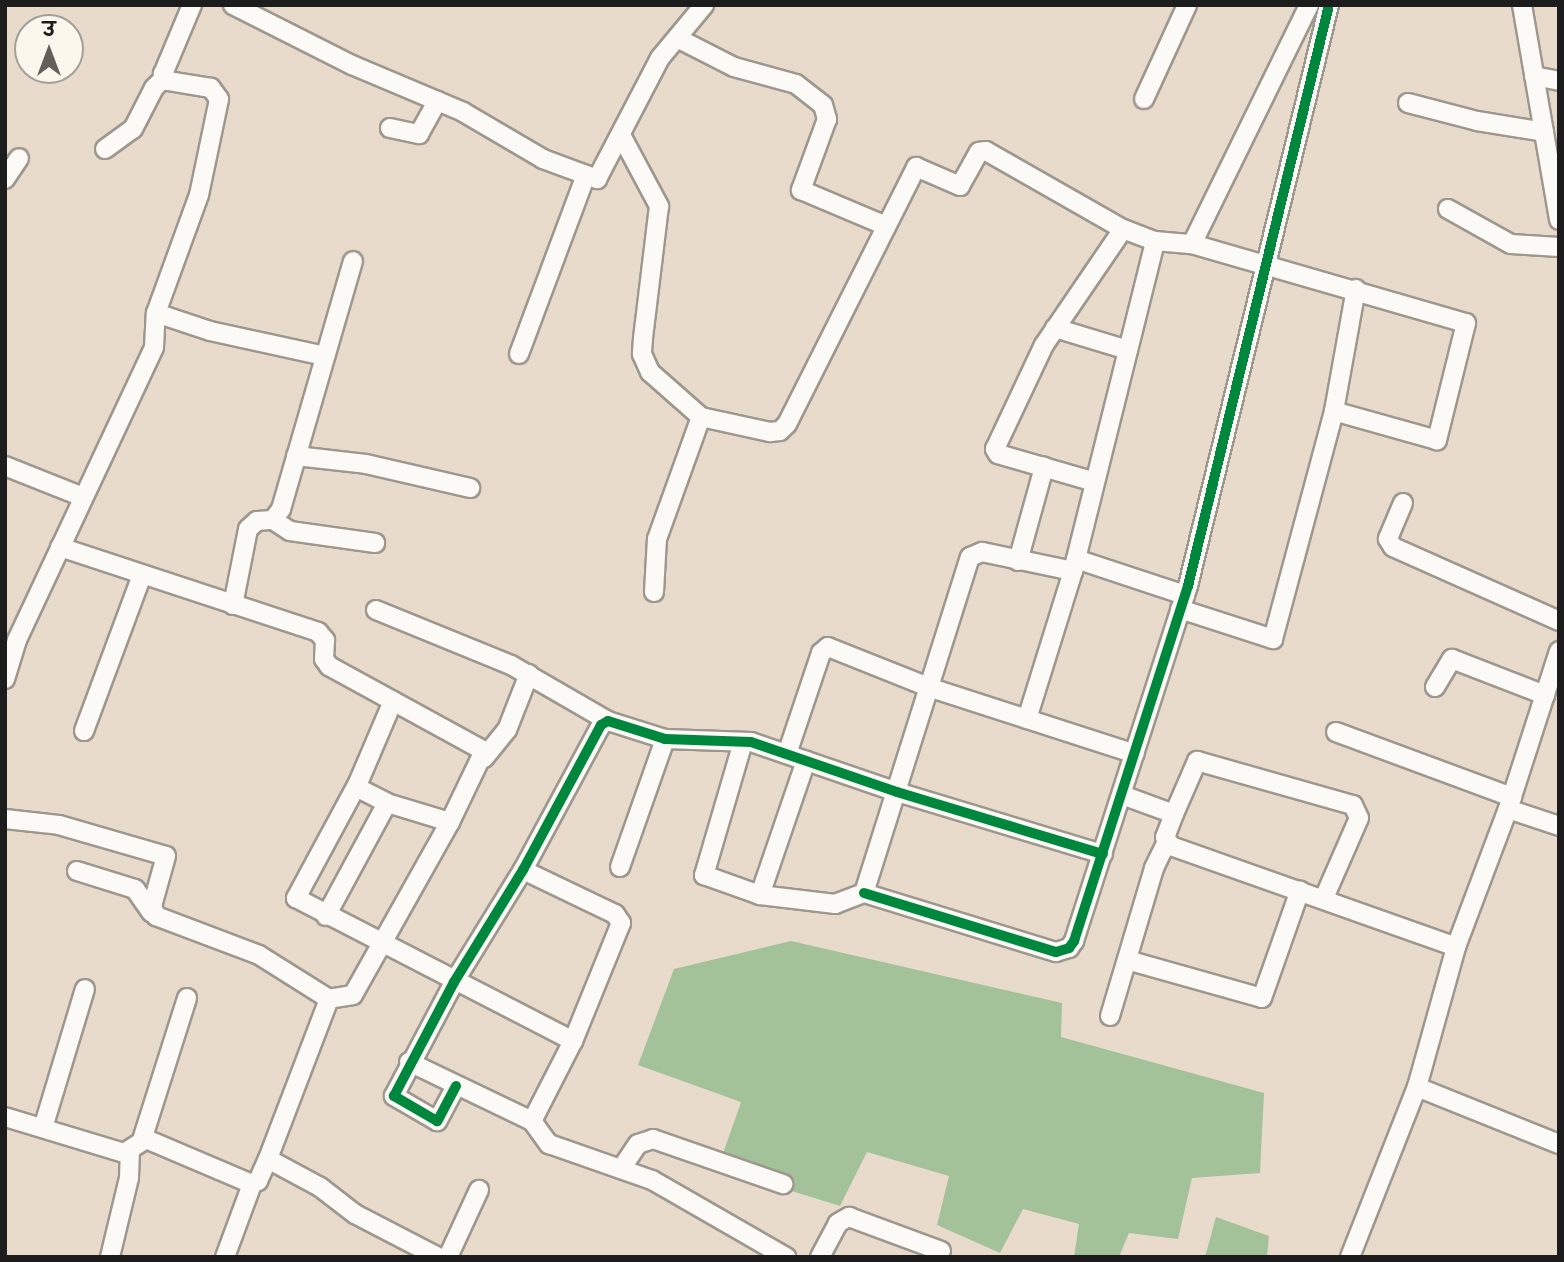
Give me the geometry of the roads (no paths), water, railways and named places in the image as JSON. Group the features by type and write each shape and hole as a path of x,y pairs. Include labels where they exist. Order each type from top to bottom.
{"street":[{"path":"105,149 132,129 163,79 192,5"},
{"path":"233,5 352,65 437,101 543,159 600,178 660,58 704,5"},
{"path":"1144,99 1187,5"},
{"path":"1192,244 1309,5"},
{"path":"743,742 703,869 708,880 760,895 835,904 864,893 1056,952 1069,948 1074,941 1103,854 1183,602 1329,5"},
{"path":"1522,5 1559,220"},
{"path":"677,38 734,67 796,84 823,105 827,119 800,190 884,225"},
{"path":"1534,76 1559,81"},
{"path":"5,679 17,639 154,347 156,313 199,195 219,99 211,89 163,79"},
{"path":"390,128 419,134 437,101"},
{"path":"1408,103 1477,121 1544,132"},
{"path":"621,135 659,206 642,354 661,385 701,417 780,431 910,170 923,167 960,186 979,152 986,151 1123,229 1155,241 1192,244 1463,320 1467,327 1437,440 1334,411"},
{"path":"5,179 19,158"},
{"path":"519,354 586,175"},
{"path":"1448,209 1511,244 1559,247"},
{"path":"1096,482 998,454 995,449 1055,328 1123,229"},
{"path":"1027,719 1075,565 1155,241"},
{"path":"273,520 281,509 353,261"},
{"path":"864,893 931,688 970,557 982,552 1018,561 1075,565 1183,602 1273,639 1334,411 1356,289"},
{"path":"156,313 210,331 325,356"},
{"path":"1055,328 1128,349"},
{"path":"654,592 657,539 701,417"},
{"path":"296,456 366,464 470,488"},
{"path":"5,466 83,497"},
{"path":"1018,561 1044,467"},
{"path":"1403,503 1388,539 1393,547 1559,621"},
{"path":"233,605 248,529 257,521 273,520 290,531 374,542"},
{"path":"60,547 323,635 325,663 478,746 484,758"},
{"path":"84,730 142,576"},
{"path":"376,610 529,674 608,721 664,739 743,742 1103,854"},
{"path":"787,754 821,653 828,647 931,688 1135,754"},
{"path":"1350,1257 1417,1087 1456,947 1510,803 1559,651"},
{"path":"1434,687 1452,659 1545,695"},
{"path":"77,871 135,889 152,912 259,955 329,999 353,995 383,946 484,758 507,730 529,674"},
{"path":"393,701 356,787 296,894 299,902 573,1041"},
{"path":"456,1086 442,1117 432,1121 395,1100 409,1062 454,982 523,870 601,724 608,721"},
{"path":"1336,732 1510,803 1559,826"},
{"path":"620,867 664,739"},
{"path":"760,895 806,761"},
{"path":"1110,1016 1154,868 1197,761 1353,805 1359,818 1324,898"},
{"path":"356,787 387,803 450,822"},
{"path":"1122,795 1174,814"},
{"path":"327,916 387,803"},
{"path":"5,819 59,825 166,856 152,912"},
{"path":"1166,843 1456,947"},
{"path":"523,870 615,914 621,923 573,1041 532,1121"},
{"path":"1127,960 1262,998 1300,890"},
{"path":"43,1128 85,989"},
{"path":"110,1257 136,1145 187,998"},
{"path":"225,1257 252,1184 258,1181 268,1158 329,999"},
{"path":"409,1062 532,1121 549,1144 652,1180 786,1257"},
{"path":"1417,1087 1559,1144"},
{"path":"5,1117 124,1153 136,1145"},
{"path":"621,1169 638,1144 653,1139 783,1184"},
{"path":"136,1145 252,1184"},
{"path":"268,1158 320,1187 355,1214 438,1257"},
{"path":"448,1257 479,1190"},
{"path":"820,1257 838,1223 849,1217 945,1255"}]}
